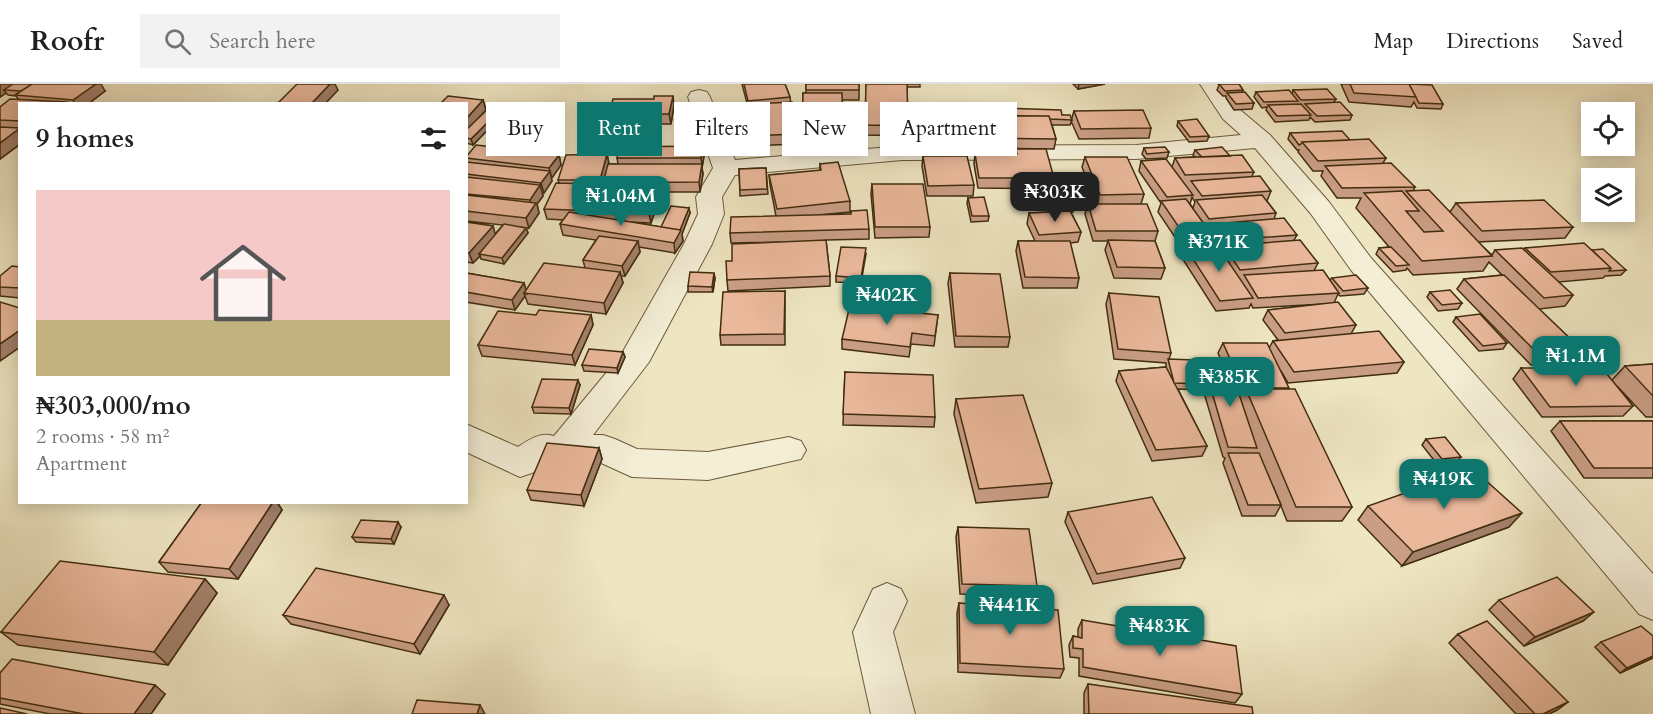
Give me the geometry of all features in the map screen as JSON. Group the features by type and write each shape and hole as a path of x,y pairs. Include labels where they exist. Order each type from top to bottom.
{"street":[{"path":"1211,84 1231,114 1261,140 1320,208 1362,264 1432,348 1653,602"},
{"path":"699,97 726,168"},
{"path":"726,168 902,153 1136,152 1261,140"},
{"path":"561,451 633,362 698,244 711,214 709,197 726,168"},
{"path":"468,438 520,463 545,447 561,451 603,448 632,463 708,466 789,450"},
{"path":"887,601 873,632 893,714"}],"building":[{"path":"13,84 32,84 21,91 4,90"},
{"path":"32,84 96,84 73,100 15,95"},
{"path":"297,84 330,84 313,102 279,102"},
{"path":"744,84 785,84 790,97 748,101"},
{"path":"806,84 859,84 859,90 806,90"},
{"path":"866,84 907,84 907,102 880,102 880,125 868,125 868,102 866,102"},
{"path":"1219,84 1239,84 1243,90 1225,91"},
{"path":"1350,84 1409,84 1416,97 1354,93"},
{"path":"1409,84 1432,85 1443,104 1419,103"},
{"path":"1327,89 1336,99 1301,100 1293,90"},
{"path":"1289,90 1298,101 1264,102 1256,92"},
{"path":"1245,92 1254,103 1236,104 1227,93"},
{"path":"803,93 842,93 842,102 803,102"},
{"path":"448,96 483,100 468,117 468,102 442,102"},
{"path":"654,96 673,96 669,114 662,114 662,102 612,102 613,99 654,99"},
{"path":"10,99 67,102 18,102 18,121 0,120 0,107"},
{"path":"782,102 782,135 770,135 770,103"},
{"path":"1340,102 1352,115 1317,116 1305,104"},
{"path":"1301,104 1311,115 1277,116 1268,105"},
{"path":"1017,109 1061,110 1062,115 1070,115 1072,120 1050,119 1049,116 1017,116"},
{"path":"1143,110 1151,128 1081,129 1074,111"},
{"path":"486,111 486,124 471,139 468,138 468,128"},
{"path":"1017,116 1049,116 1056,139 1017,139"},
{"path":"1197,119 1209,136 1190,137 1178,121"},
{"path":"0,127 18,128 18,130 0,143"},
{"path":"1342,131 1350,140 1302,142 1299,145 1290,133"},
{"path":"1369,139 1386,158 1318,161 1302,142"},
{"path":"476,145 486,146 486,156 558,156 549,168 468,158 468,155"},
{"path":"662,146 674,146 674,156 701,156 701,158 617,158 618,156 662,156"},
{"path":"1165,147 1169,152 1147,154 1144,148"},
{"path":"1222,147 1230,156 1202,157 1195,150"},
{"path":"1017,149 1046,149 1054,178 979,178 975,156 1017,156"},
{"path":"566,155 606,156 600,180 558,180"},
{"path":"1242,155 1254,172 1185,175 1175,158"},
{"path":"923,156 967,156 974,185 928,186"},
{"path":"1085,157 1127,157 1144,194 1100,195"},
{"path":"1166,159 1193,195 1167,197 1141,161"},
{"path":"468,162 550,171 541,183 468,174"},
{"path":"838,162 850,201 777,209 769,175 821,170 820,164"},
{"path":"1391,163 1415,187 1342,188 1325,166"},
{"path":"608,164 702,164 699,182 603,183"},
{"path":"766,168 767,189 740,190 739,169"},
{"path":"1260,176 1271,191 1202,196 1191,181"},
{"path":"468,177 540,185 530,200 468,194"},
{"path":"556,183 658,186 649,213 544,209"},
{"path":"872,184 923,184 930,227 875,227"},
{"path":"1049,189 1070,189 1075,207 1054,206"},
{"path":"1429,190 1492,256 1422,261 1364,193 1402,191 1419,211 1406,211 1424,232 1443,231 1406,191"},
{"path":"468,195 536,203 526,218 468,211"},
{"path":"1262,195 1276,213 1209,219 1196,200"},
{"path":"984,197 989,216 972,216 968,198"},
{"path":"1186,199 1217,242 1191,245 1161,201"},
{"path":"1544,200 1573,227 1482,231 1456,203"},
{"path":"1088,204 1147,204 1158,231 1096,231"},
{"path":"671,206 689,208 680,230 661,227"},
{"path":"867,210 869,229 730,233 731,217 851,214 851,211"},
{"path":"1070,211 1081,232 1039,235 1029,213"},
{"path":"569,212 681,230 674,243 560,224"},
{"path":"1284,218 1297,235 1226,240 1215,224"},
{"path":"468,222 493,226 469,253"},
{"path":"504,224 526,228 502,258 479,254"},
{"path":"599,236 638,241 622,266 583,260"},
{"path":"826,240 830,276 727,280 726,261 732,261 732,244"},
{"path":"1108,240 1155,241 1165,268 1117,267"},
{"path":"1300,240 1318,263 1240,270 1224,246"},
{"path":"1018,241 1070,241 1079,278 1025,277"},
{"path":"1584,243 1611,268 1551,272 1525,248"},
{"path":"1217,245 1253,298 1220,301 1186,248"},
{"path":"841,247 866,248 861,278 836,276"},
{"path":"1391,247 1409,265 1396,266 1379,248"},
{"path":"1522,248 1573,295 1544,298 1495,250"},
{"path":"1603,249 1626,270 1609,271 1611,268 1592,250"},
{"path":"544,263 620,272 604,303 524,293"},
{"path":"12,266 18,267 18,288 0,287 0,276"},
{"path":"1323,270 1339,293 1258,298 1244,275"},
{"path":"690,272 714,273 712,287 688,286"},
{"path":"468,273 524,283 512,300 468,292"},
{"path":"950,273 1000,274 1010,337 956,336"},
{"path":"1356,275 1368,288 1343,291 1332,278"},
{"path":"1504,275 1582,350 1539,355 1464,279"},
{"path":"1450,290 1462,303 1442,305 1430,292"},
{"path":"785,291 784,334 720,335 723,292"},
{"path":"1109,293 1159,297 1171,353 1118,349"},
{"path":"0,302 18,307 18,331 0,344"},
{"path":"1338,302 1356,325 1285,333 1268,310"},
{"path":"850,305 938,315 935,336 912,333 910,347 842,339"},
{"path":"539,310 591,315 572,355 478,345 498,311 536,315"},
{"path":"1480,314 1507,343 1483,346 1456,317"},
{"path":"1379,331 1404,362 1294,372 1273,341"},
{"path":"1223,343 1267,343 1289,388 1243,388"},
{"path":"589,349 623,352 617,368 582,365"},
{"path":"1168,359 1194,360 1201,384 1174,383"},
{"path":"1653,364 1653,396 1625,366"},
{"path":"1204,365 1230,367 1257,448 1228,447"},
{"path":"1166,367 1207,446 1156,450 1119,371"},
{"path":"1521,368 1602,368 1633,406 1550,407"},
{"path":"845,372 933,375 935,417 843,414"},
{"path":"542,379 578,380 569,408 532,407"},
{"path":"1246,389 1295,389 1352,507 1296,507"},
{"path":"1023,395 1052,483 979,489 956,399"},
{"path":"1560,421 1653,421 1653,468 1594,468"},
{"path":"1445,437 1461,457 1442,459 1426,439"},
{"path":"547,443 599,448 581,495 527,490"},
{"path":"1228,453 1259,453 1281,505 1248,505"},
{"path":"1473,469 1522,513 1413,552 1368,506"},
{"path":"1152,497 1185,558 1097,574 1068,512"},
{"path":"201,504 272,504 229,569 159,562"},
{"path":"361,520 398,522 391,539 352,537"},
{"path":"958,527 1029,529 1037,586 962,584"},
{"path":"60,561 205,579 154,652 1,632"},
{"path":"316,568 444,595 414,644 283,615"},
{"path":"1557,577 1594,612 1535,637 1499,600"},
{"path":"959,603 1058,610 1064,669 960,663"},
{"path":"1082,620 1236,646 1242,694 1083,667 1083,649 1073,648 1073,636 1082,638"},
{"path":"1487,621 1568,702 1543,714 1535,714 1458,634"},
{"path":"1641,626 1653,636 1653,656 1627,668 1601,642"},
{"path":"12,659 155,685 134,714 84,714 0,698 0,673"},
{"path":"1088,684 1252,707 1253,714 1089,714"},
{"path":"417,700 480,705 477,714 412,714"},
{"path":"0,708 27,714 0,714"}]}
